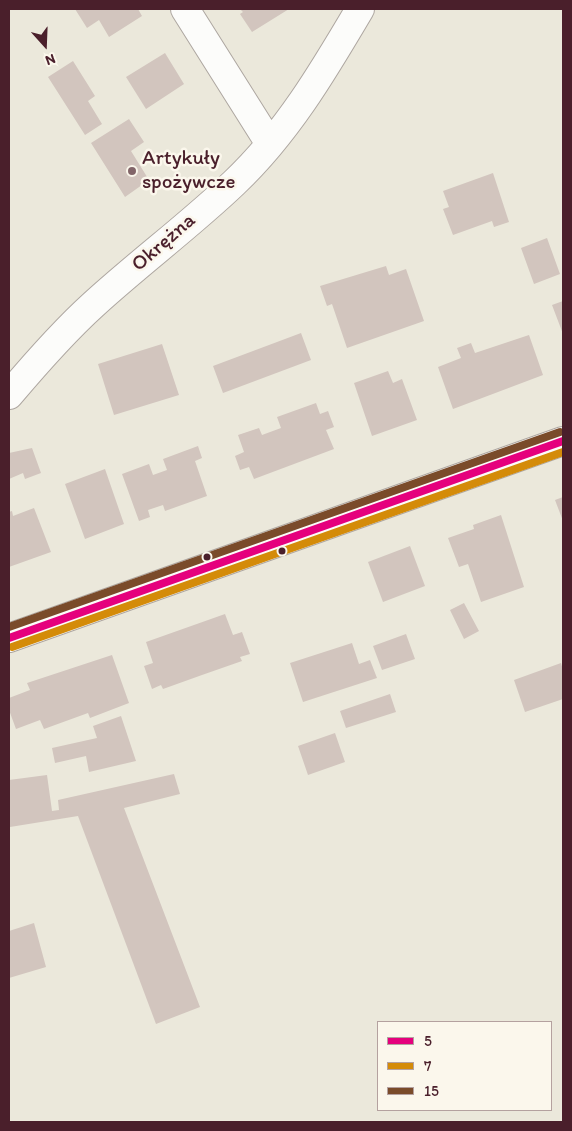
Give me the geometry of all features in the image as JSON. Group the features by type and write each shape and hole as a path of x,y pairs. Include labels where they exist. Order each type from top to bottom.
{"street":[{"path":"185,9 270,144"},
{"name":"Okrężna","path":"9,394 63,333 94,304 235,183 270,144 319,79 360,9"},
{"path":"9,638 563,441"}],"building":[{"path":"75,9 138,9 142,16 109,37 99,20 87,28"},
{"path":"240,9 289,9 252,32 240,14 243,12"},
{"path":"165,53 184,84 146,109 126,77"},
{"path":"73,61 95,96 88,101 102,124 85,135 48,77"},
{"path":"129,119 144,142 131,151 149,180 125,197 91,143"},
{"path":"493,173 509,222 494,227 492,221 453,235 443,209 449,207 443,191"},
{"path":"547,238 560,274 534,284 521,248"},
{"path":"386,266 389,275 406,269 424,321 347,348 332,304 327,306 320,286"},
{"path":"563,301 563,334 552,305"},
{"path":"301,333 311,360 223,393 213,366"},
{"path":"529,335 543,375 453,409 438,367 461,358 457,348 471,343 475,353"},
{"path":"162,344 179,395 114,415 98,364"},
{"path":"388,371 393,383 402,379 417,420 372,436 354,383"},
{"path":"316,403 320,414 328,411 334,427 326,430 334,449 254,479 249,467 240,470 235,456 244,452 238,435 259,428 262,435 281,428 277,417"},
{"path":"198,446 202,458 195,461 207,496 165,511 163,505 148,510 150,517 139,521 122,474 149,464 153,475 167,470 163,459"},
{"path":"32,448 41,473 25,479 23,473 9,479 9,453"},
{"path":"105,469 124,524 85,539 65,484"},
{"path":"563,497 563,521 555,500"},
{"path":"34,508 51,552 9,567 9,512 12,511 13,516"},
{"path":"501,515 524,587 481,602 468,564 459,567 448,538 474,529 473,525"},
{"path":"410,546 425,586 383,602 368,562"},
{"path":"464,603 479,631 464,639 450,610"},
{"path":"225,614 233,635 242,632 250,654 240,657 242,661 163,689 161,685 152,689 144,666 153,663 146,642"},
{"path":"406,634 415,659 382,670 373,646"},
{"path":"352,643 359,664 370,660 377,678 303,702 290,663"},
{"path":"112,655 129,703 90,718 88,713 44,729 40,720 16,729 9,710 9,698 30,690 27,683"},
{"path":"561,663 563,670 563,699 525,712 514,680"},
{"path":"390,694 396,712 346,728 340,711"},
{"path":"121,716 136,761 89,772 86,756 55,763 52,748 97,738 93,726"},
{"path":"335,733 345,762 308,775 298,746"},
{"path":"174,774 180,794 124,808 200,1007 156,1024 78,816 10,827 9,780 47,775 52,811 59,810 58,800"},
{"path":"34,923 46,967 9,978 9,931"}],"transit line":[{"name":"15","path":"9,627 560,432"},
{"name":"5","path":"9,638 563,441"},
{"name":"7","path":"12,647 563,452"}],"place":[{"name":"Artykuły spożywcze","path":"132,171"}]}
